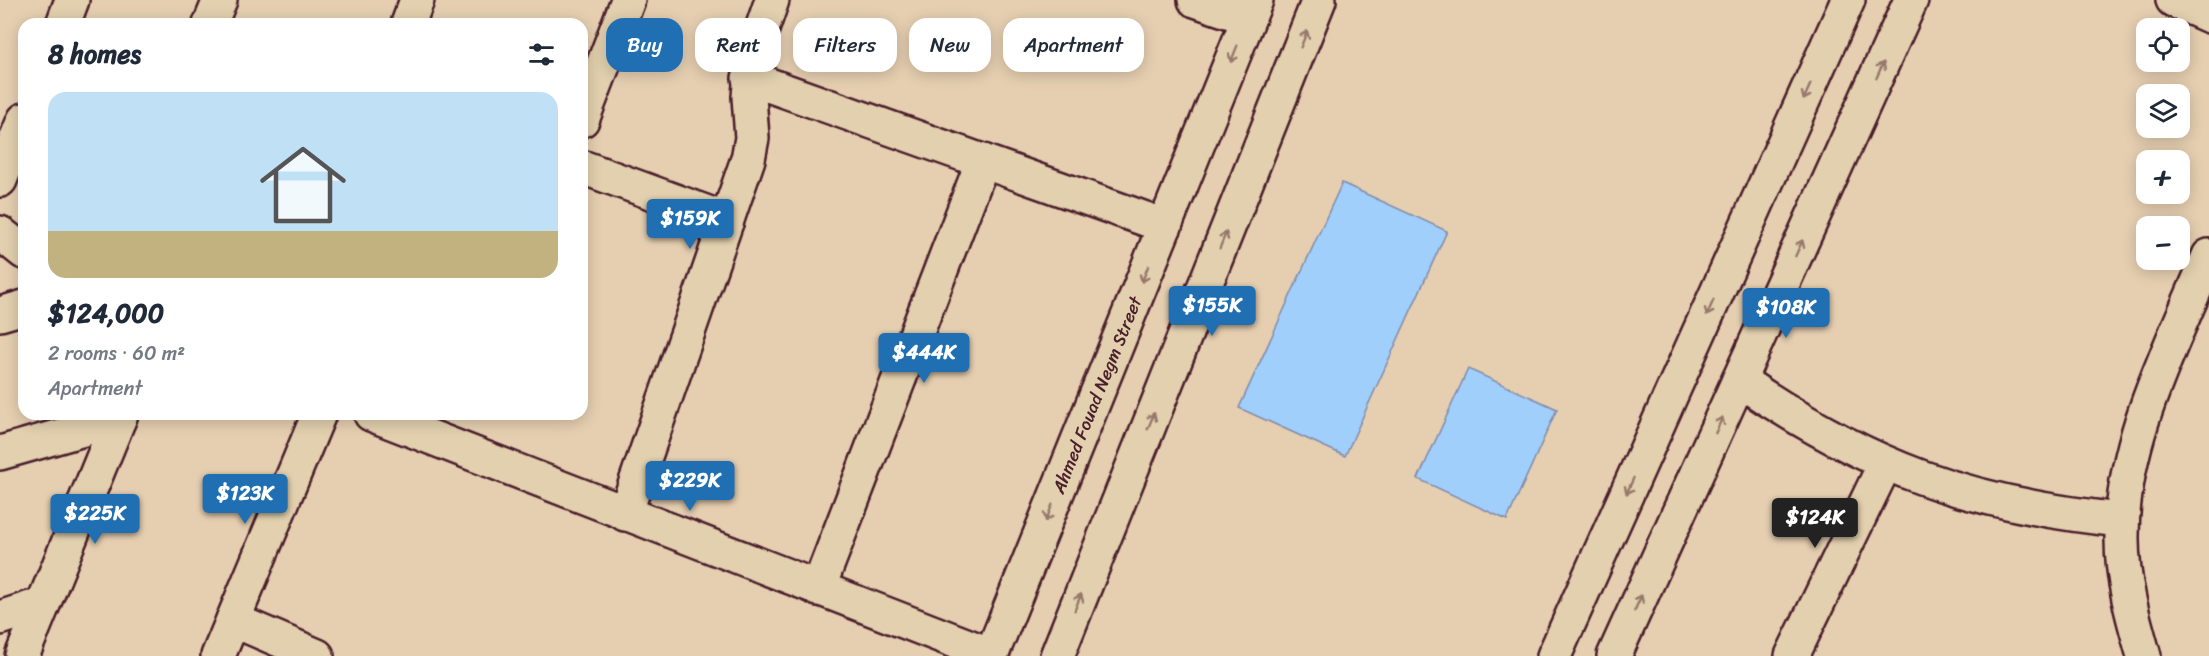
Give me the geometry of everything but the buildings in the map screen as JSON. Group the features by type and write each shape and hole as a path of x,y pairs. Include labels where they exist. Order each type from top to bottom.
{"street":[{"path":"65,18 72,0"},
{"path":"212,18 220,0"},
{"path":"410,18 417,0"},
{"path":"588,104 628,0"},
{"path":"625,514 748,159 752,138 749,78 756,40 772,0"},
{"path":"1196,0 1252,9"},
{"path":"1057,656 1319,0"},
{"path":"1554,656 1848,0"},
{"path":"1614,656 1911,0"},
{"path":"2173,0 2209,16"},
{"name":"Ahmed Fouad Negm Street","path":"991,656 1252,9"},
{"path":"749,78 1165,226"},
{"path":"0,180 18,135"},
{"path":"818,589 983,161"},
{"path":"588,169 727,220"},
{"path":"0,233 18,247"},
{"path":"2144,656 2131,614 2124,577 2122,520 2128,466 2138,429 2209,256"},
{"path":"0,314 18,309"},
{"path":"1739,380 1820,432 1885,464 1931,482 2025,508 2122,520"},
{"path":"0,453 107,420"},
{"path":"22,656 118,420"},
{"path":"218,656 316,420"},
{"path":"386,420 991,656"},
{"path":"1792,656 1885,464"},
{"path":"0,618 43,604"},
{"path":"233,620 317,656"}],"water":[{"path":"1342,183 1447,231 1345,456 1239,408"},
{"path":"1468,369 1557,409 1507,520 1418,479"}]}
